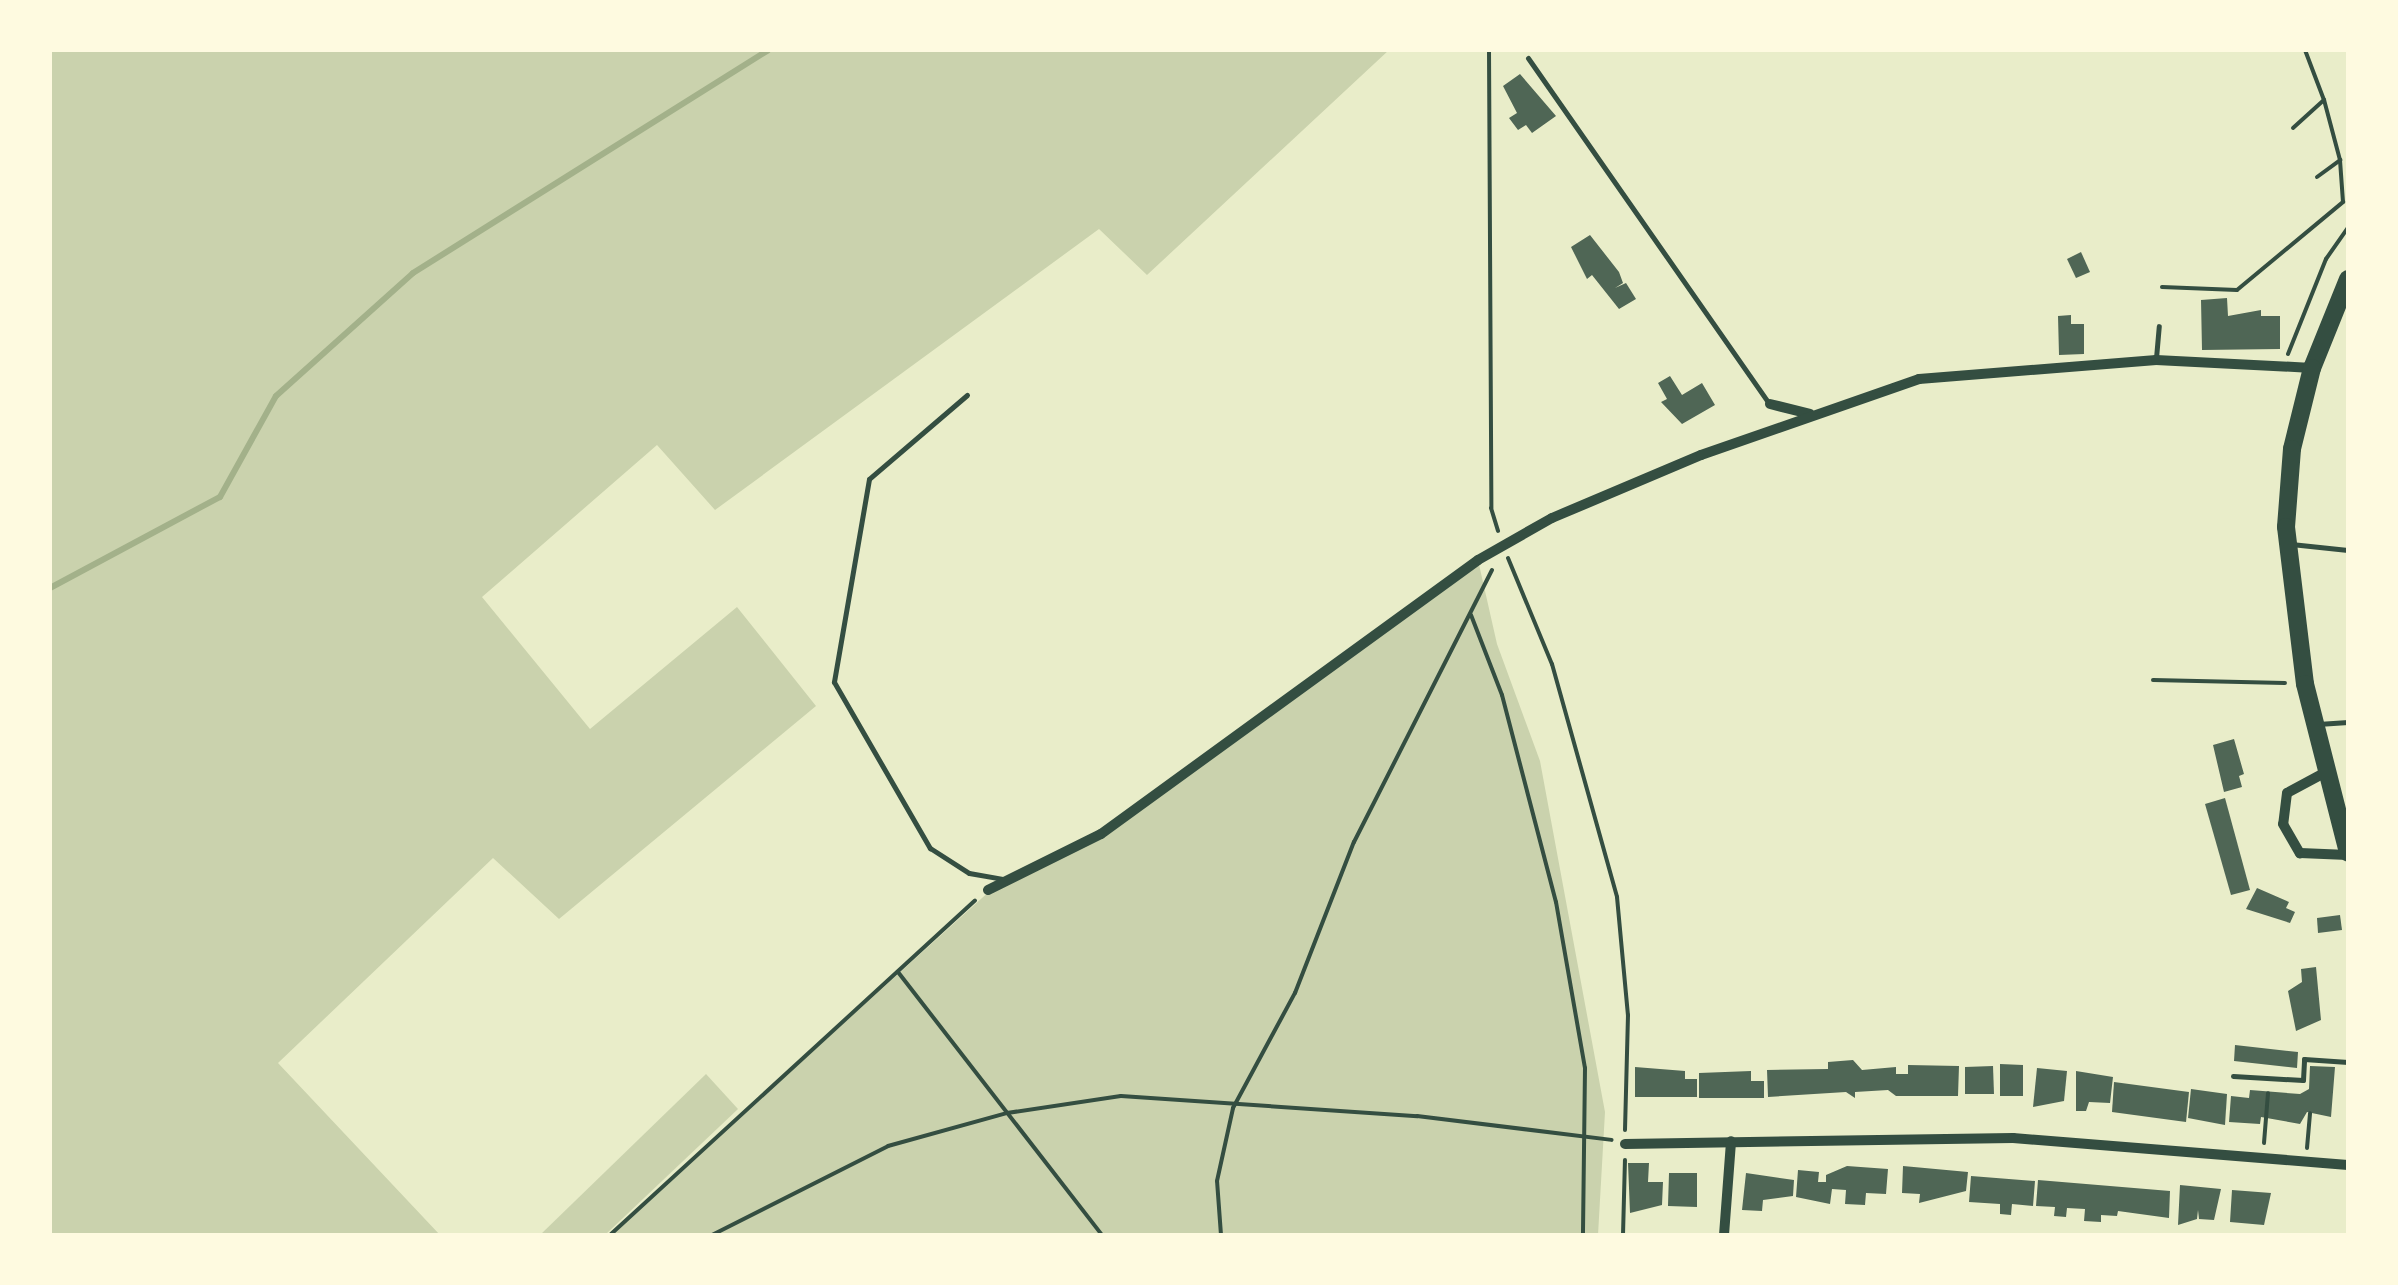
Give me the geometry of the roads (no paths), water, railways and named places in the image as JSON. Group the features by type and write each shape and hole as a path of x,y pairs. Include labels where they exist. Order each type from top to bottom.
{"main road":[{"path":"2348,278 2312,368 2292,448 2286,544 2305,684 2348,854"}],"street":[{"path":"988,890 1101,834 1503,548 1626,485 1919,379 2156,360 2312,368"},
{"path":"1770,404 1797,415 1831,412"},
{"path":"2326,772 2286,793 2283,824 2300,854 2348,854"},
{"path":"1625,1144 2013,1138 2348,1165"},
{"path":"1724,1235 1730,1142"}],"lane":[{"path":"1528,58 1770,404"},
{"path":"2156,360 2159,326"},
{"path":"967,395 869,479 834,682 930,848 969,873 1003,880"},
{"path":"2286,544 2348,550"},
{"path":"2315,724 2348,722"},
{"path":"2233,1076 2303,1080 2304,1059 2348,1062"}],"waterway":[{"path":"50,588 220,497 276,396 413,273 768,50"}]}
